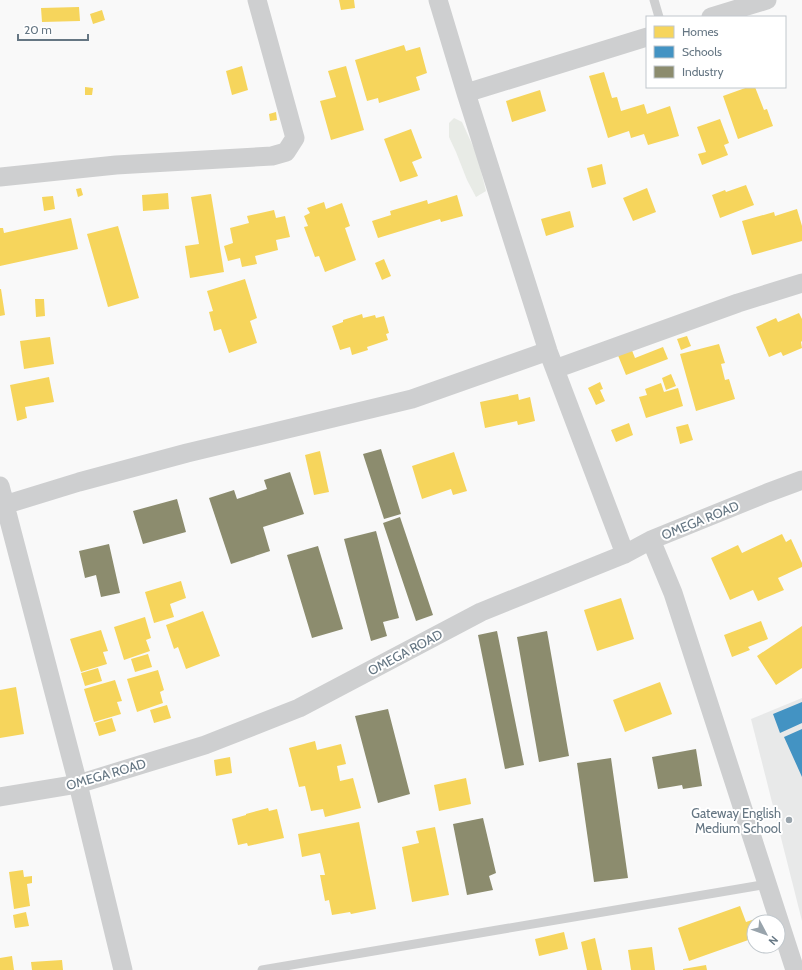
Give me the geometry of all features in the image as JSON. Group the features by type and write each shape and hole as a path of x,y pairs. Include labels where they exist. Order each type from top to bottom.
{"street":[{"path":"0,177 116,165 272,156 286,152 295,138 257,0"},
{"path":"438,0 554,369 624,554"},
{"path":"714,16 767,0"},
{"path":"466,93 646,37"},
{"path":"554,369 738,303 802,283"},
{"path":"4,505 79,482 187,453 412,399 548,351"},
{"name":"OMEGA ROAD","path":"0,797 78,784 205,745 299,708 481,612 624,554 651,540 802,480"},
{"path":"0,486 78,784 123,970"},
{"path":"651,540 673,592 796,970"}],"lane":[{"path":"654,0 659,16"},
{"path":"262,970 768,884"}],"shaded area":[{"path":"454,118 462,122 477,155 486,191 476,197 467,180 449,137 449,123"},
{"name":"Gateway English Medium School","path":"802,698 802,921 751,719"}],"building: Homes":[{"path":"339,0 354,0 355,8 341,10"},
{"path":"79,7 80,21 42,22 41,8"},
{"path":"102,10 105,20 93,24 90,14"},
{"path":"404,45 406,51 420,47 427,73 416,77 420,90 379,103 378,98 367,101 355,60"},
{"path":"242,66 248,90 232,95 226,71"},
{"path":"346,66 364,130 331,140 320,101 336,97 328,71"},
{"path":"604,72 612,98 617,97 621,111 644,104 647,114 670,106 679,136 648,145 644,134 631,138 629,131 608,138 589,76"},
{"path":"85,87 93,88 92,95 85,95"},
{"path":"745,88 755,88 764,110 767,109 773,126 738,139 723,96"},
{"path":"540,90 546,111 512,122 506,101"},
{"path":"276,112 277,120 270,121 269,114"},
{"path":"720,119 729,143 724,145 728,155 702,165 698,154 706,152 697,127"},
{"path":"411,129 422,158 412,162 418,176 400,182 384,139"},
{"path":"602,164 606,184 592,188 587,168"},
{"path":"746,185 754,205 720,218 712,195"},
{"path":"81,188 83,195 78,197 76,189"},
{"path":"647,188 656,212 633,221 623,198"},
{"path":"168,193 169,209 143,211 142,195"},
{"path":"211,194 224,272 190,278 185,246 199,244 191,197"},
{"path":"457,195 463,216 441,222 440,219 378,238 372,221 391,215 390,211 427,200 428,204"},
{"path":"53,196 55,209 44,211 42,197"},
{"path":"324,202 326,209 342,203 350,226 345,228 356,260 325,272 319,256 315,257 304,227 308,226 304,216 310,213 307,208"},
{"path":"797,209 802,226 802,241 752,255 742,221 774,212 775,216"},
{"path":"274,210 276,218 285,216 290,237 276,240 278,250 255,256 257,264 242,267 240,258 228,261 224,246 233,243 230,228 249,223 247,216"},
{"path":"570,211 574,227 546,236 541,219"},
{"path":"71,218 78,249 0,266 0,228 3,228 4,233"},
{"path":"118,226 139,298 108,307 87,234"},
{"path":"384,259 391,276 382,280 375,263"},
{"path":"245,279 257,318 250,321 257,343 229,353 221,329 214,331 209,312 213,311 207,291"},
{"path":"0,289 5,315 0,316"},
{"path":"35,299 44,299 45,316 36,317"},
{"path":"799,313 802,319 802,348 783,356 781,352 769,357 756,327 776,318 778,322"},
{"path":"362,314 363,318 375,315 376,318 384,316 389,333 386,334 388,340 367,347 368,350 352,355 350,347 340,350 332,326 343,322 343,320"},
{"path":"687,336 691,346 681,350 677,339"},
{"path":"50,337 54,364 24,369 20,341"},
{"path":"719,344 725,363 721,364 725,380 729,379 735,399 696,411 680,354"},
{"path":"663,347 668,359 626,375 617,353 631,348 635,358"},
{"path":"671,374 676,386 666,390 662,378"},
{"path":"49,377 54,402 25,407 27,418 17,421 10,385"},
{"path":"600,382 603,389 600,390 605,401 596,405 588,388"},
{"path":"661,383 664,392 678,388 683,406 646,418 639,397 647,395 645,389"},
{"path":"518,394 519,400 530,397 535,421 518,425 517,421 485,428 480,402"},
{"path":"629,423 633,435 616,442 611,430"},
{"path":"688,424 693,440 680,444 676,427"},
{"path":"320,451 329,492 314,495 305,455"},
{"path":"454,452 467,491 453,495 451,489 422,499 412,466"},
{"path":"782,534 786,542 791,539 802,563 802,567 778,578 784,590 758,601 753,590 730,600 711,558 738,545 742,553"},
{"path":"181,581 186,598 170,604 174,617 154,623 145,592"},
{"path":"621,598 634,639 597,651 584,610"},
{"path":"203,611 220,656 186,669 178,647 174,649 166,625"},
{"path":"145,617 151,638 146,640 150,651 124,660 114,627"},
{"path":"761,621 768,639 748,647 750,650 732,657 724,635"},
{"path":"802,626 802,668 776,685 757,656"},
{"path":"101,630 108,651 103,652 107,664 81,672 70,639"},
{"path":"148,654 152,667 135,672 131,659"},
{"path":"98,668 102,681 85,686 81,673"},
{"path":"158,670 164,690 160,692 163,703 137,712 127,679"},
{"path":"115,680 122,701 117,702 121,714 94,722 84,689"},
{"path":"660,682 672,714 625,732 613,700"},
{"path":"16,687 24,734 0,738 0,690"},
{"path":"167,705 171,718 154,723 150,710"},
{"path":"112,718 116,731 99,736 95,723"},
{"path":"315,741 317,750 341,744 346,764 337,766 340,781 353,778 361,808 325,817 323,809 311,811 305,786 299,787 289,748"},
{"path":"230,757 232,773 216,776 214,760"},
{"path":"466,778 471,804 439,811 434,785"},
{"path":"268,808 269,811 277,809 284,838 248,846 247,843 238,845 232,819"},
{"path":"359,822 376,909 351,914 350,912 332,915 329,900 325,901 320,875 325,875 320,853 302,857 298,834"},
{"path":"435,827 449,895 412,902 402,847 419,843 416,831"},
{"path":"23,870 24,877 32,876 32,883 27,884 30,906 14,909 9,872"},
{"path":"740,906 746,922 746,941 689,961 678,928"},
{"path":"26,912 29,926 15,928 13,915"},
{"path":"564,932 568,949 539,956 535,939"},
{"path":"595,938 602,970 587,970 581,942"},
{"path":"652,947 655,970 631,970 628,950"},
{"path":"12,956 14,970 0,970 0,958"},
{"path":"62,960 63,970 32,970 31,962"},
{"path":"706,965 707,970 683,970 683,969"}],"building: Schools":[{"path":"802,702 802,723 780,733 773,714"},
{"path":"802,729 802,777 784,737"}],"building: Industry":[{"path":"381,449 401,514 384,519 363,454"},
{"path":"290,472 304,514 263,527 270,551 231,564 209,498 234,490 237,499 267,489 264,480"},
{"path":"177,499 186,532 143,544 133,511"},
{"path":"400,517 433,615 416,621 383,523"},
{"path":"376,531 399,618 383,622 387,636 371,641 344,539"},
{"path":"109,544 120,593 101,597 96,575 85,578 79,551"},
{"path":"318,546 343,629 312,638 287,555"},
{"path":"497,631 524,765 505,769 478,635"},
{"path":"547,631 569,756 539,762 517,637"},
{"path":"388,709 410,794 378,803 355,716"},
{"path":"696,749 702,786 683,789 682,785 658,789 652,757"},
{"path":"611,758 628,878 594,882 577,763"},
{"path":"483,818 496,873 489,876 493,890 467,895 453,824"}],"place":[{"name":"Gateway English Medium School","path":"789,820"}]}
